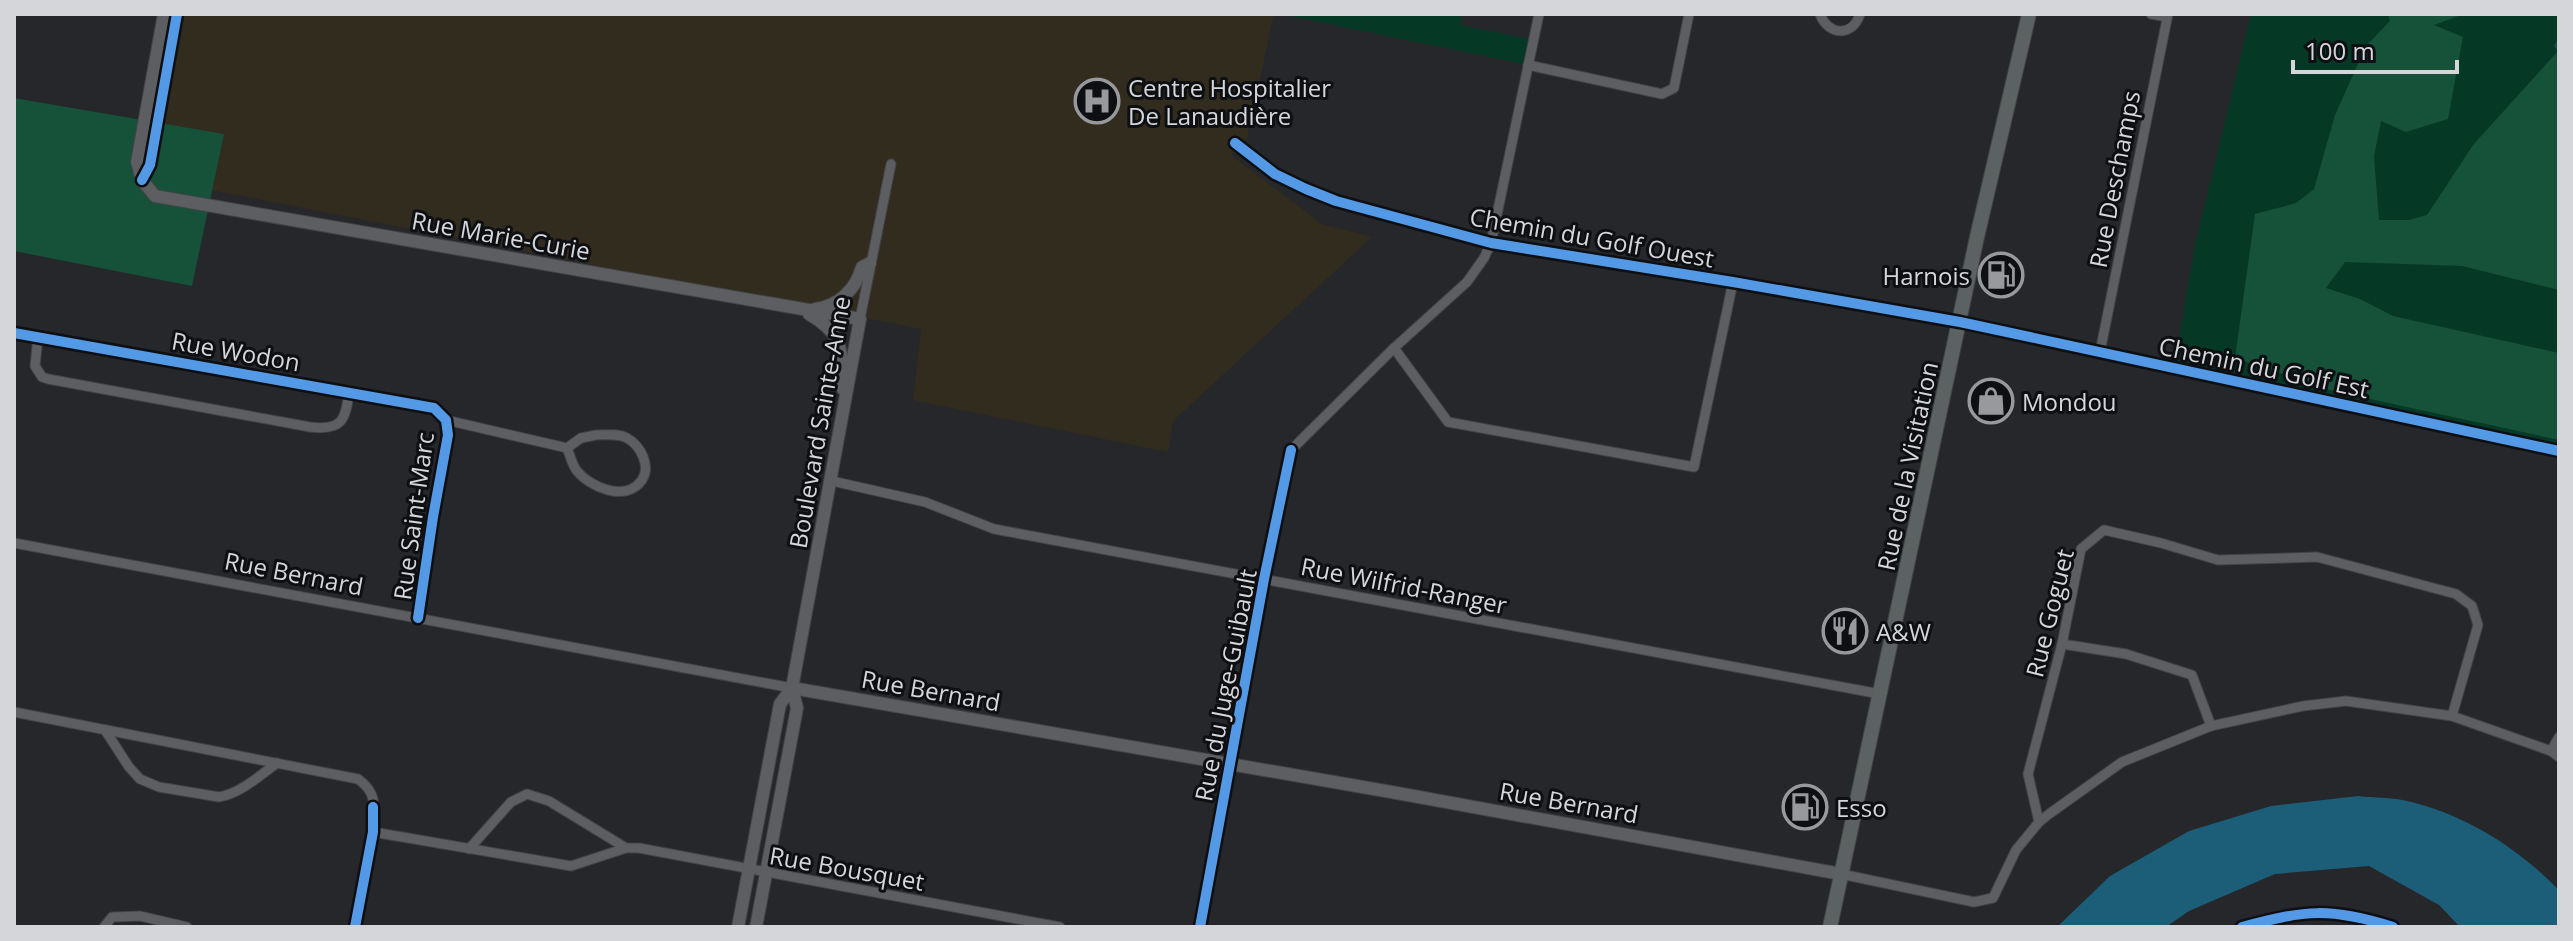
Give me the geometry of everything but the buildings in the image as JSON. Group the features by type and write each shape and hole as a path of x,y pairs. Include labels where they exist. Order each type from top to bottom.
{"main road":[{"name":"Rue de la Visitation","path":"1830,927 2029,14"}],"street":[{"path":"142,180 137,162 164,14"},
{"path":"142,180 150,165 177,14"},
{"name":"Rue du Juge-Guibault","path":"1200,927 1291,450 1394,348 1467,282 1484,258 1491,243 1539,14"},
{"path":"1528,65 1662,94 1674,88 1689,14"},
{"path":"1820,14 1825,26 1844,32 1856,25 1860,14"},
{"path":"2151,14 2168,16"},
{"name":"Rue Deschamps","path":"2100,352 2168,16"},
{"name":"Chemin du Golf Ouest","path":"1235,143 1275,174 1336,201 1491,243 1960,322"},
{"name":"Boulevard Sainte-Anne","path":"756,927 797,708 792,688 891,164"},
{"name":"Rue Marie-Curie","path":"142,180 155,196 860,319"},
{"path":"803,310 822,308 838,300 858,282 862,267 870,263"},
{"path":"1394,348 1448,422 1694,467 1733,282"},
{"path":"787,307 823,322 838,339 843,359 841,373 845,404"},
{"name":"Chemin du Golf Est","path":"1960,322 2559,451"},
{"name":"Rue Wodon","path":"14,333 434,408 446,420 567,448"},
{"path":"38,337 35,366 42,377 310,427 328,428 339,424 347,415 349,391"},
{"name":"Rue Saint-Marc","path":"418,618 448,435 446,420"},
{"path":"596,435 627,438 640,450 646,466 643,479 633,488 623,491 607,490 591,484 575,469 567,448 581,438 596,435"},
{"name":"Rue Wilfrid-Ranger","path":"832,481 925,502 994,529 1880,694"},
{"name":"Rue Goguet","path":"2039,822 2028,774 2062,644 2081,549 2104,530 2218,560 2317,557 2456,594 2472,606 2478,625 2452,716"},
{"name":"Rue Bernard","path":"14,543 792,688 1841,874"},
{"path":"2062,644 2126,654 2192,675 2211,726"},
{"name":"Boulevard Sainte-Anne","path":"738,927 780,704 792,688"},
{"path":"1841,874 1974,902 1993,898 2016,850 2039,822 2122,762 2211,726 2303,706 2346,701 2452,716 2555,754 2559,737"},
{"path":"14,712 358,779 366,785 373,799 373,832 355,927"},
{"path":"105,730 136,776 159,787 207,796 226,796 277,763"},
{"name":"Rue Bousquet","path":"469,849 511,802 527,794 549,801 626,848"},
{"name":"Rue Bousquet","path":"373,832 571,866 626,848 639,848 1060,927"},
{"path":"2242,927 2313,912 2337,913 2393,927"},
{"path":"104,927 117,915 140,916 187,927"}],"shaded area":[{"path":"182,14 1274,14 1247,138 1231,155 1322,224 1372,237 1173,421 1168,452 913,400 921,329 150,178"}],"green space":[{"path":"1280,14 1462,14 1460,25 1534,40 1528,65"},
{"path":"2251,14 2559,14 2559,454 2174,368 2195,245"},
{"path":"2388,14 2464,14 2434,25 2463,37 2448,119 2406,132 2381,121 2374,156 2379,220 2409,220 2427,215 2473,145 2558,51 2554,46 2559,38 2559,290 2462,266 2345,262 2326,288 2360,299 2393,316 2559,353 2559,440 2333,391 2235,358 2255,214 2296,203 2314,189 2335,115 2366,46 2390,21"},
{"path":"14,98 224,134 192,286 14,251"}],"water":[{"path":"2358,796 2401,800 2429,807 2470,824 2508,847 2559,890 2559,927 2460,927 2439,905 2369,866 2275,874 2189,911 2166,927 2057,927 2110,876 2189,831 2271,806"}],"cycle path":[{"path":"142,180 150,165 177,14"},
{"path":"1235,143 1275,174 1336,201 1491,243 1960,322 2559,451"},
{"path":"14,333 434,408 446,420 448,435 418,618"},
{"path":"1200,927 1291,450"},
{"path":"355,927 373,832 373,807"},
{"path":"2242,927 2318,913 2351,916 2393,927"}],"place":[{"name":"Centre Hospitalier De Lanaudière","path":"1097,101"},
{"name":"Harnois","path":"2001,275"},
{"name":"Mondou","path":"1991,401"},
{"name":"A&W","path":"1845,631"},
{"name":"Esso","path":"1805,807"}]}
